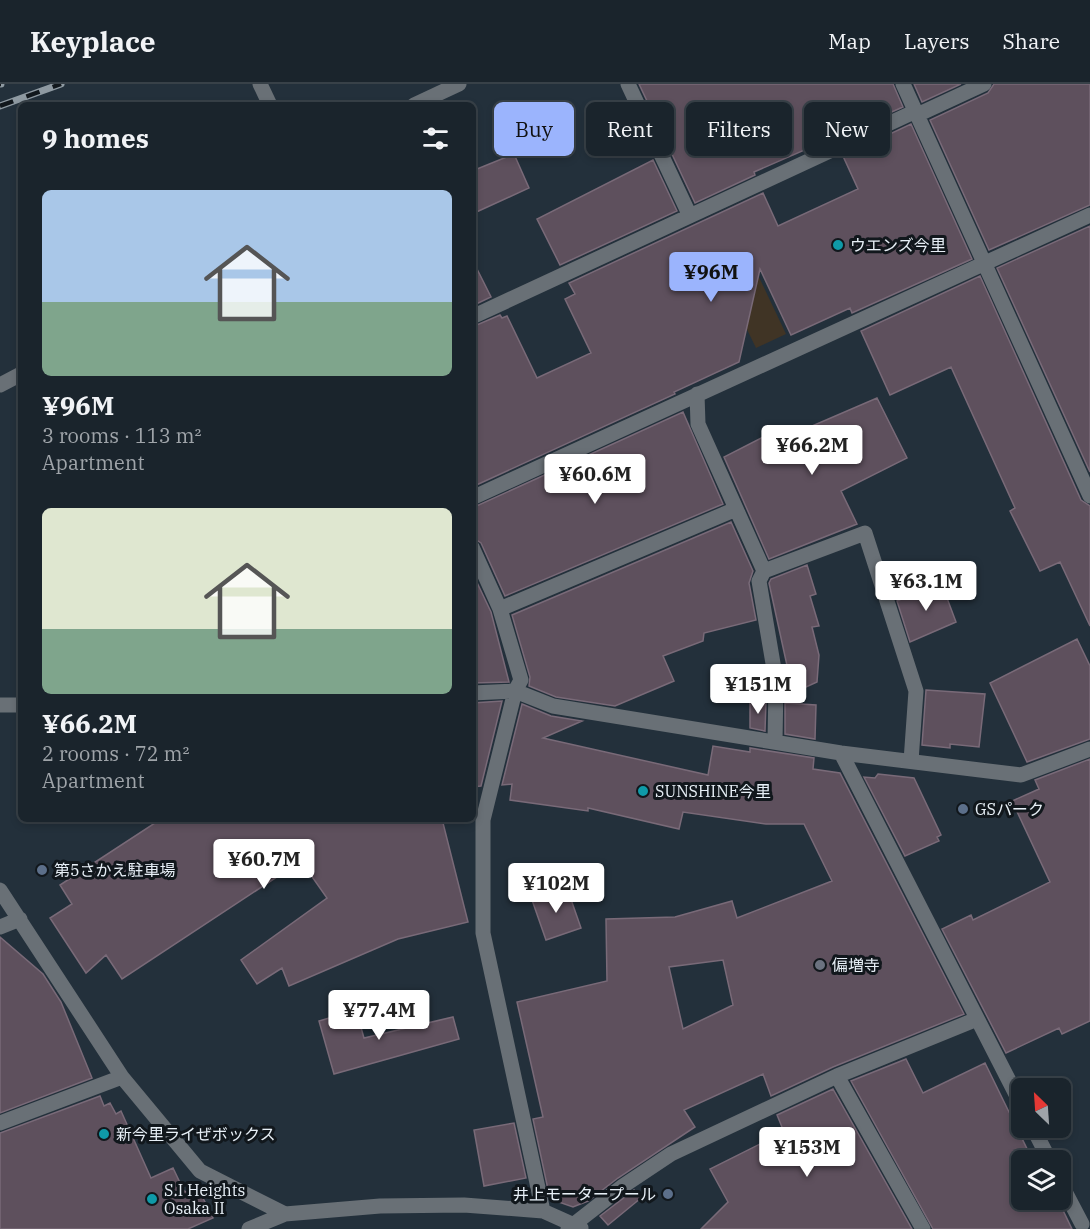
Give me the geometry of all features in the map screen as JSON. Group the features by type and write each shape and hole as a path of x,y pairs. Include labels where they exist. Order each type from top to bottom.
{"street":[{"path":"260,84 269,102"},
{"path":"420,102 459,84"},
{"path":"628,84 690,216"},
{"path":"903,84 986,262 1043,396 1090,496"},
{"path":"476,315 984,84"},
{"path":"476,496 1090,216"},
{"path":"0,385 18,376"},
{"path":"697,394 698,424 764,571"},
{"path":"500,609 736,509"},
{"path":"776,742 776,681 759,581 764,571 865,533 916,691 911,761"},
{"path":"476,556 500,609 521,680 515,691 483,820 483,933 543,1211"},
{"path":"476,693 515,691 553,706 841,753 1021,775 1090,749"},
{"path":"0,705 18,705"},
{"path":"841,753 1011,1085"},
{"path":"0,890 122,1077 200,1171 285,1214"},
{"path":"0,927 20,920"},
{"path":"249,1229 285,1214 390,1206 464,1205 543,1211 575,1227 671,1154 837,1076 977,1019"},
{"path":"837,1076 923,1229"},
{"path":"0,1123 122,1077"},
{"path":"1071,1204 1081,1224"}],"shaded area":[{"path":"756,271 786,334 756,348 726,286"}],"building":[{"path":"639,84 893,84 903,107 890,113 890,102 804,102 804,150 792,155 792,102 686,102 686,156 791,156 754,172 755,175 695,203 673,156 674,102 647,102"},
{"path":"914,84 961,84 922,102"},
{"path":"994,84 1090,84 1090,205 989,250 930,120 988,93"},
{"path":"911,124 972,259 852,313 850,308 791,335 760,269 739,362 674,392 675,394 476,485 476,325 500,315 502,318 507,316 537,378 591,353 565,299 575,294 569,283 763,193 778,226 858,189 843,156 890,156 890,134"},
{"path":"509,156 515,156 529,188 476,212 476,169"},
{"path":"653,160 677,211 560,265 537,219"},
{"path":"1090,226 1090,472 997,268"},
{"path":"476,267 491,297 476,304"},
{"path":"980,276 1081,500 1090,506 1090,626 1060,562 1040,571 1010,511 1015,508 951,367 890,395 861,331"},
{"path":"877,398 907,458 841,491 857,524 769,559 724,457 777,430 782,439"},
{"path":"683,412 723,504 505,596 481,543 476,540 476,506"},
{"path":"731,522 753,571 749,583 756,620 704,633 703,641 663,656 674,681 615,706 556,697 529,686 530,677 512,615"},
{"path":"807,565 816,594 810,596 819,626 812,627 819,655 817,682 793,693 769,583 771,579"},
{"path":"476,580 491,612 509,682 476,683"},
{"path":"941,582 956,622 910,642 897,601"},
{"path":"1077,639 1090,666 1090,739 1027,762 990,683"},
{"path":"926,690 985,694 979,747 950,744 950,748 922,745"},
{"path":"750,700 766,701 765,731 750,728"},
{"path":"502,701 481,786 476,787 476,703"},
{"path":"785,703 816,705 815,739 785,734"},
{"path":"522,704 551,716 582,721 543,738 708,775 713,746 750,752 750,748 814,758 813,769 840,773 964,1014 833,1067 771,1096 763,1074 684,1110 695,1127 618,1178 588,1201 573,1207 550,1199 533,1119 543,1117 517,1002 607,981 606,919 675,917 732,901 737,918 832,881 804,824 766,824 683,812 679,829 588,808 588,811 510,800 512,784 502,785","holes":["723,960 733,1005 683,1029 669,967"]},
{"path":"1090,759 1090,1021 1062,1034 1059,1028 1006,1053 942,929 971,915 973,920 1050,882 1012,801 1039,789 1035,780"},
{"path":"878,774 914,778 941,835 937,837 939,841 905,856 864,777 875,778"},
{"path":"156,822 443,822 468,922 398,939 289,986 282,968 257,984 241,960 327,898 301,861 122,979 106,955 86,973 50,918 72,904 60,885"},
{"path":"567,888 581,928 546,940 532,900"},
{"path":"0,937 43,974 61,1002 92,1078 0,1113"},
{"path":"356,1010 364,1038 453,1017 459,1039 334,1074 319,1021"},
{"path":"906,1059 923,1093 985,1063 1011,1116 1011,1138 1022,1138 1028,1150 1011,1150 1011,1210 1063,1210 1072,1229 933,1229 851,1081"},
{"path":"833,1089 912,1229 701,1229 728,1202 710,1169 784,1132 777,1115"},
{"path":"100,1096 104,1106 110,1103 116,1114 121,1111 151,1178 173,1168 184,1191 203,1198 213,1218 188,1229 0,1229 0,1133"},
{"path":"514,1123 526,1178 484,1186 474,1130"},
{"path":"634,1190 641,1198 608,1225 600,1216"}],"railway":[{"path":"0,106 61,84"}],"place":[{"name":"ウエンズ今里","path":"838,245"},
{"name":"SUNSHINE今里","path":"643,791"},
{"name":"GSパーク","path":"963,809"},
{"name":"第5さかえ駐車場","path":"42,870"},
{"name":"偏増寺","path":"820,965"},
{"name":"新今里ライぜボックス","path":"104,1134"},
{"name":"井上モータープール","path":"668,1194"},
{"name":"S.I Heights Osaka II","path":"152,1199"}]}
